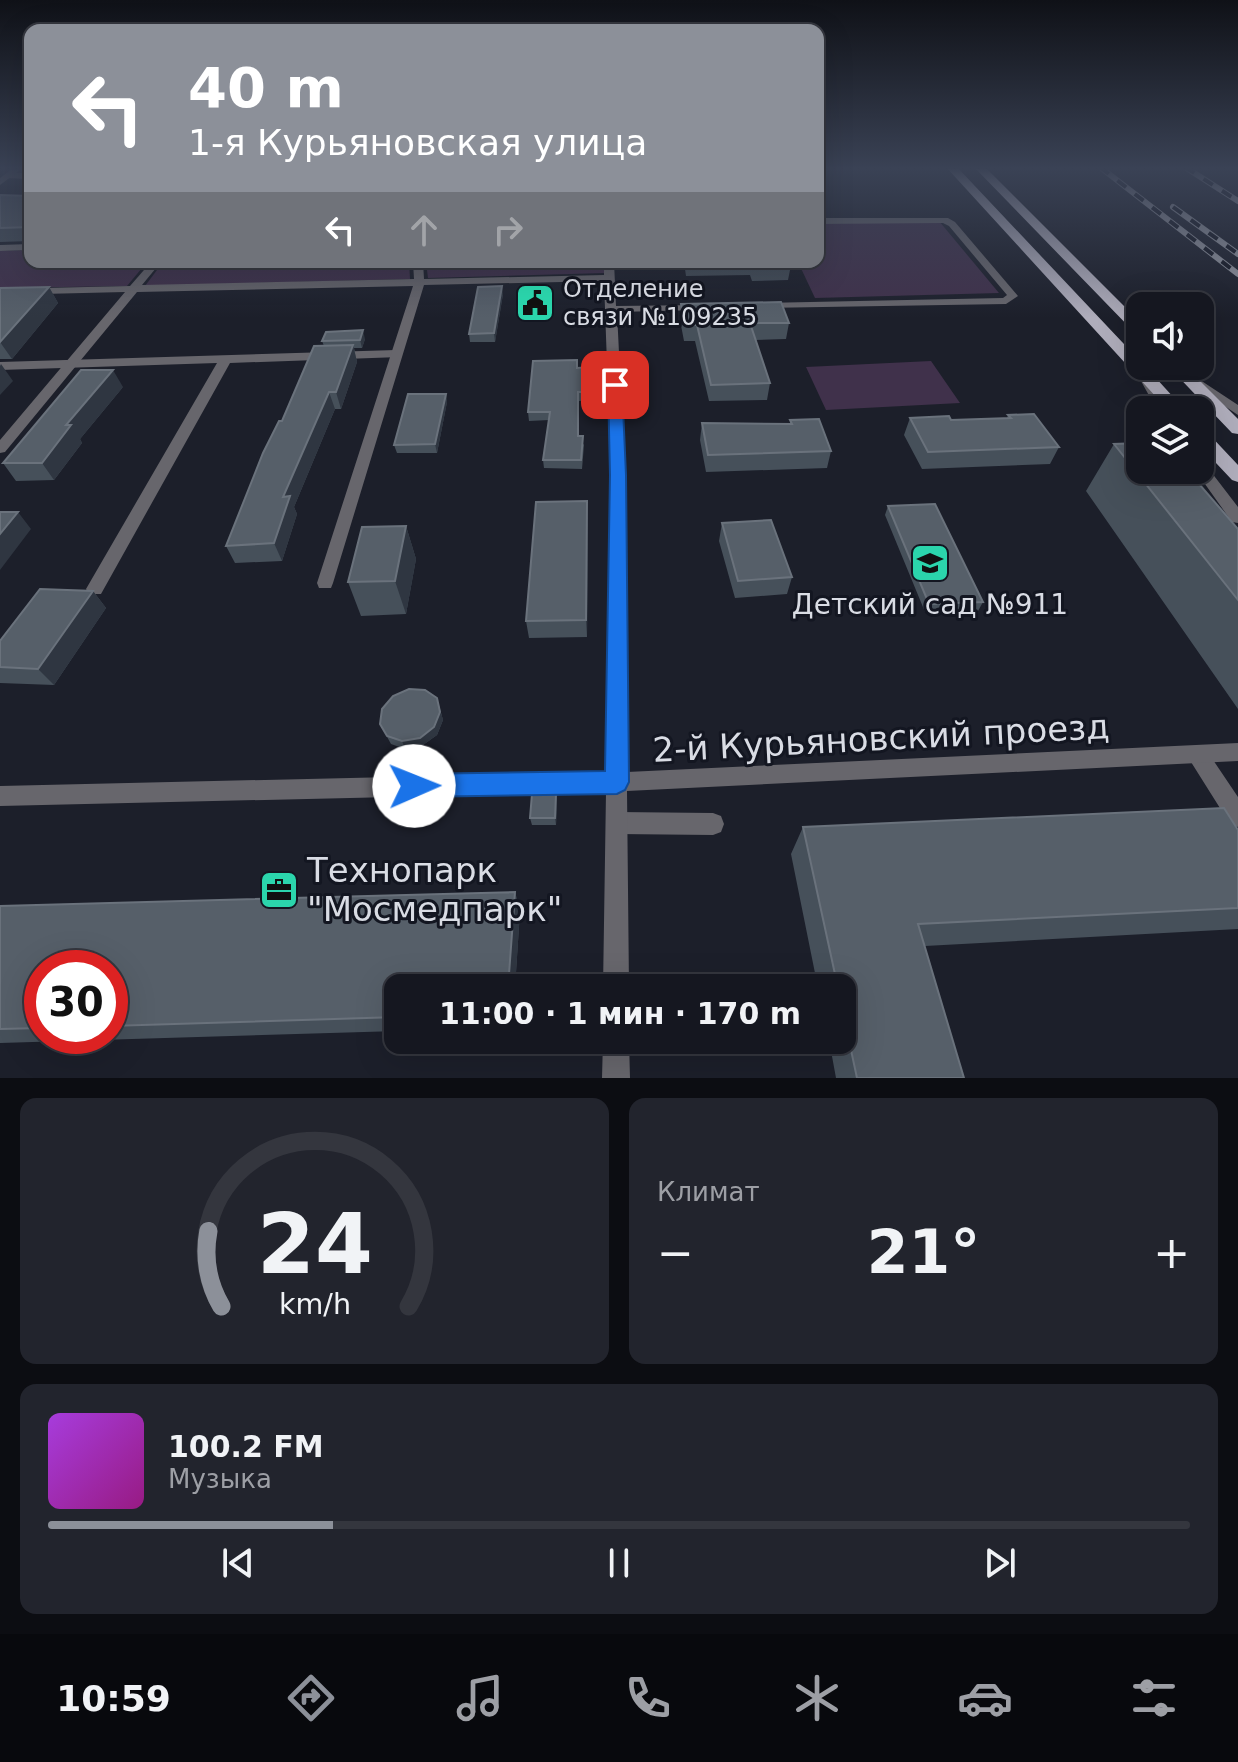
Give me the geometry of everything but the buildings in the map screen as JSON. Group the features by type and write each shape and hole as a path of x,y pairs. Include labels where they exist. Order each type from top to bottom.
{"main road":[{"path":"998,217 1126,355"},
{"path":"1029,217 1126,316"},
{"path":"1149,380 1164,396"},
{"path":"1189,380 1238,429"},
{"path":"1214,450 1238,476"}],"street":[{"path":"744,306 1006,301 1013,296 952,224 945,220 824,221"},
{"path":"0,248 24,247"},
{"path":"0,449 151,268"},
{"path":"325,583 419,283 418,268"},
{"path":"0,292 419,283 609,270 618,475 616,974"},
{"path":"612,309 713,307"},
{"path":"0,366 74,361 396,354"},
{"path":"95,589 225,360"},
{"path":"1194,380 1238,411"},
{"path":"1213,484 1238,518"},
{"name":"2-й Курьяновский проезд","path":"0,796 617,782 1238,752"},
{"path":"1198,755 1238,816"},
{"path":"617,823 713,824"},
{"path":"616,1054 616,1078"}],"shaded area":[{"path":"939,221 999,293 815,298 801,268 824,268 824,224"},
{"path":"24,250 24,268 142,268 127,286 0,288 0,251"},
{"path":"158,268 409,268 410,279 145,286"},
{"path":"427,268 605,268 605,273 428,278"},
{"path":"931,361 960,403 826,410 806,367"}],"railway":[{"path":"1165,217 1238,274"},
{"path":"1187,217 1238,254"}],"place":[{"name":"Отделение связи №109235","path":"535,303"},
{"name":"Детский сад №911","path":"930,563"},
{"name":"Технопарк \"Мосмедпарк\"","path":"279,890"}],"route":[{"path":"414,786 617,782 618,475 615,385"}]}
